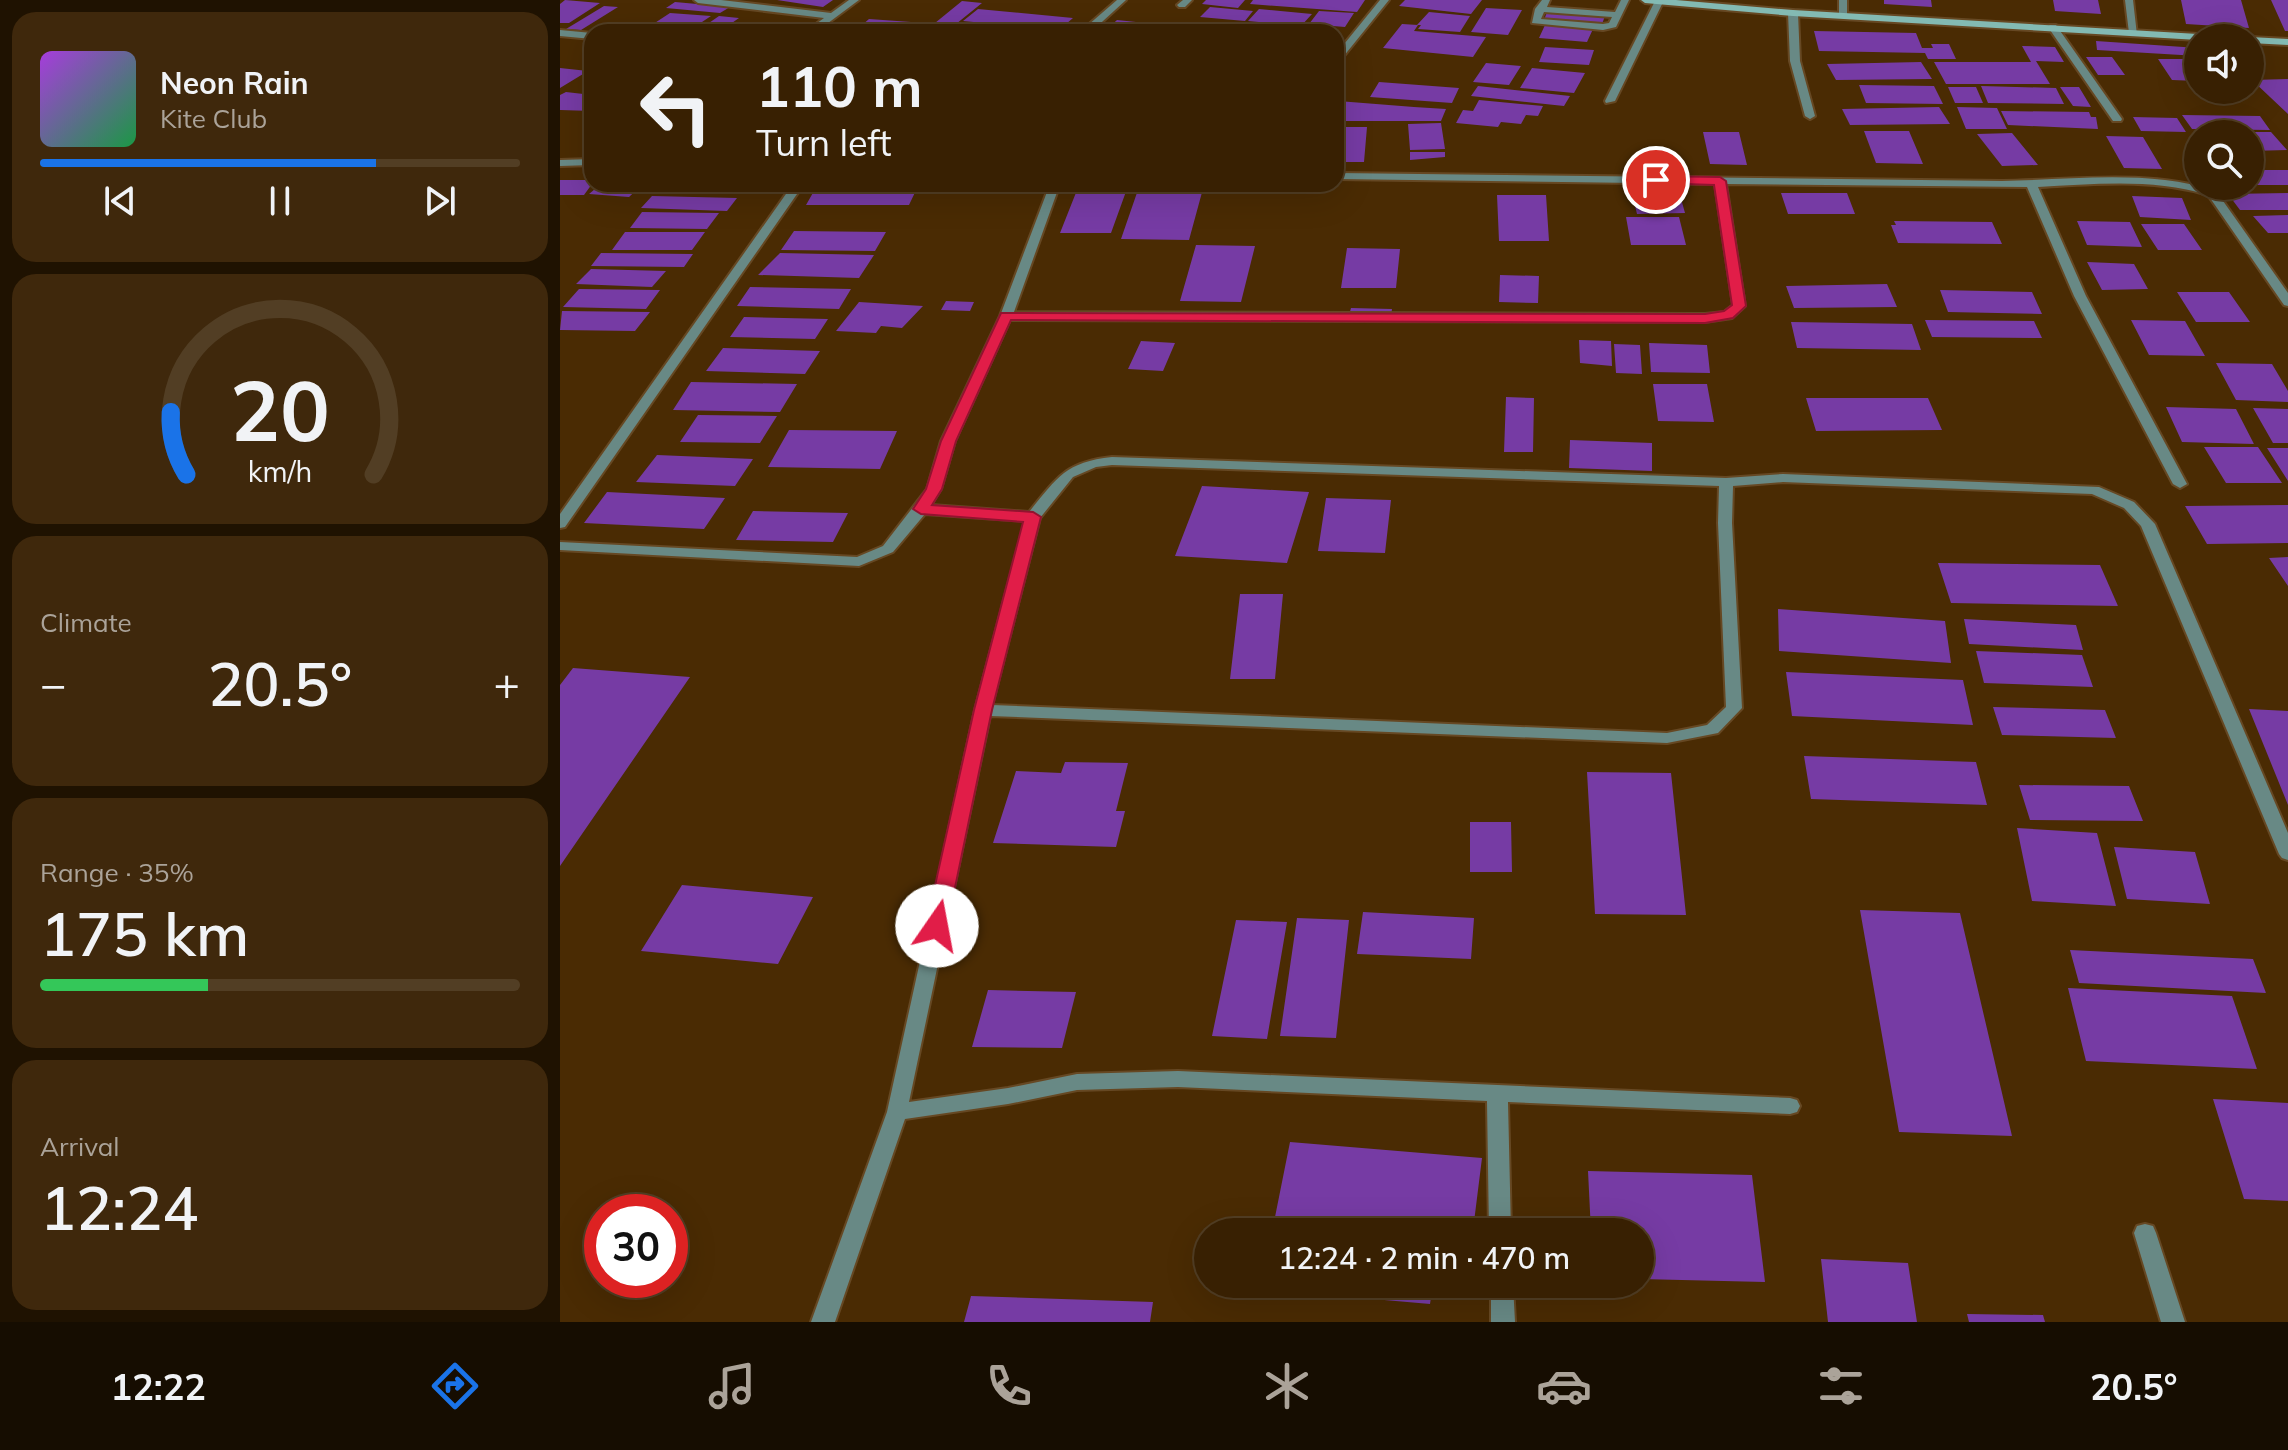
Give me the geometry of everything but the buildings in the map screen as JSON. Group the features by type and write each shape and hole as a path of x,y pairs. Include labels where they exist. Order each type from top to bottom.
{"street":[{"path":"698,0 832,16"},
{"path":"821,24 855,0"},
{"path":"1094,24 1122,0"},
{"path":"1344,50 1385,0"},
{"path":"1543,4 1535,21 1609,27 1625,0"},
{"path":"1645,0 1793,13 2184,36"},
{"path":"1843,0 1844,15"},
{"path":"2129,0 2134,33"},
{"path":"1610,101 1660,1"},
{"path":"1793,13 1795,61 1810,116"},
{"path":"2053,27 2117,119"},
{"path":"560,33 584,35"},
{"path":"2264,41 2288,42"},
{"path":"560,163 584,162"},
{"path":"1344,176 2032,185 2170,181 2212,193 2288,302"},
{"path":"1006,316 1705,318 1728,315 1739,306 1720,181"},
{"path":"2032,185 2080,296 2180,484"},
{"path":"560,524 793,192"},
{"path":"560,546 859,562 888,549 934,489 948,441 1006,316 1052,192"},
{"path":"823,1322 897,1112 983,710 1033,517 1068,474 1093,463 1112,461 1726,482 1783,478 2094,490 2129,505 2148,524 2288,854"},
{"path":"983,710 1667,738 1712,729 1734,708 1725,523 1726,482"},
{"path":"921,509 1033,517"},
{"path":"897,1112 1008,1096 1077,1082 1178,1079 1790,1106"},
{"path":"1497,1093 1500,1218"},
{"path":"2145,1233 2173,1322"},
{"path":"1502,1298 1503,1322"}],"route":[{"path":"937,926 983,710 1033,517 921,509 934,489 937,470 948,441 1006,316 1705,318 1728,315 1739,306 1720,181 1656,180"}]}
